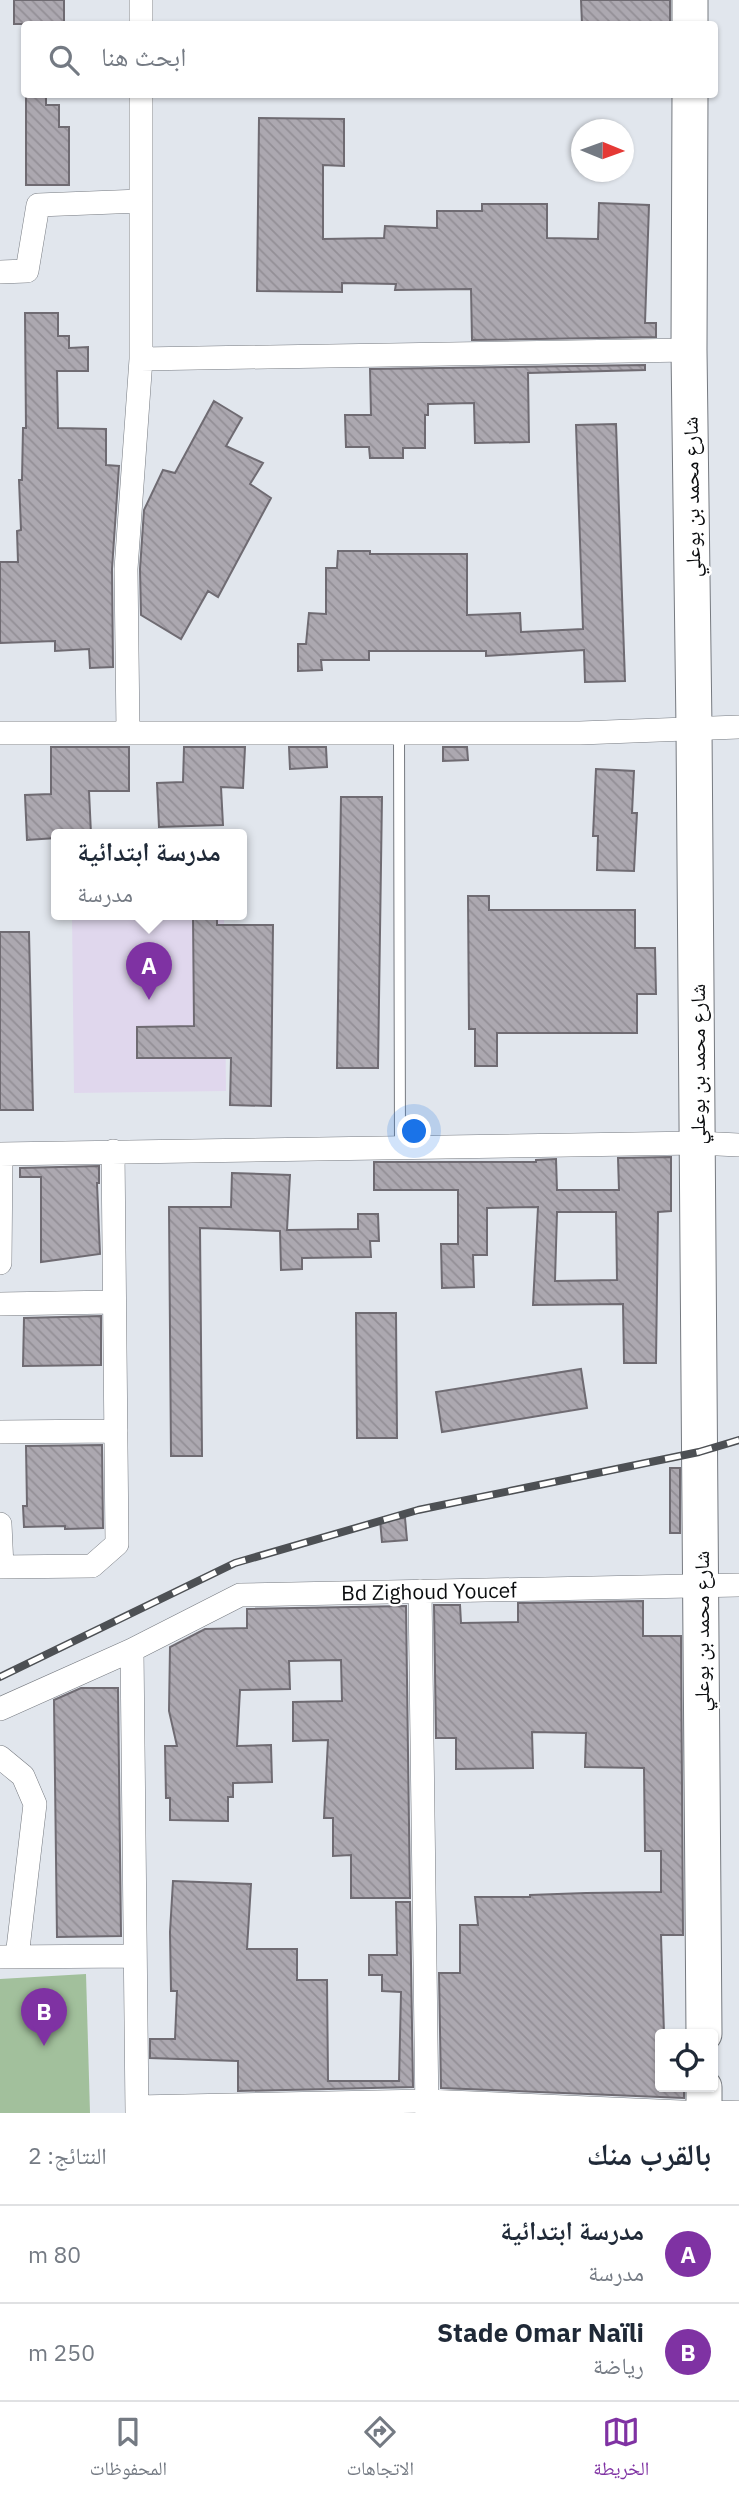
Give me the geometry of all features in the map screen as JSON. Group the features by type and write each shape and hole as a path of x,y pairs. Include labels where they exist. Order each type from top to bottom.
{"main road":[{"path":"690,0 690,21"},
{"name":"شارع محمد بن بوعلي","path":"690,98 689,350 704,2029"},
{"path":"704,2092 704,2113"}],"street":[{"path":"141,0 141,21"},
{"path":"128,732 126,569 141,359 141,98"},
{"path":"0,272 27,271 37,205 141,201"},
{"path":"141,359 689,350"},
{"path":"0,733 580,733 739,727"},
{"path":"0,1263 1,1154 113,1150 739,1144"},
{"path":"0,1524 1,1567 92,1566 117,1544 113,1150"},
{"path":"0,1304 114,1302"},
{"path":"0,1433 116,1432"},
{"name":"Bd Zighoud Youcef","path":"0,1709 132,1650 240,1595 739,1585"},
{"path":"420,1591 426,2107"},
{"path":"132,1650 137,2110 426,2107 739,2112"},
{"path":"0,1757 23,1776 35,1804 8,1957 135,1956"}],"lane":[{"path":"399,733 400,1147"}],"shaded area":[{"path":"72,920 224,920 226,1091 74,1093"}],"green space":[{"path":"86,1974 90,2113 0,2113 0,1979"}],"building":[{"path":"14,0 64,0 64,21 21,21 21,24 14,24"},
{"path":"581,0 670,0 670,21 582,21"},
{"path":"26,98 46,98 46,105 59,105 59,127 69,127 69,185 26,185"},
{"path":"259,118 344,119 344,166 323,165 323,239 384,238 385,226 437,228 437,211 482,211 482,204 547,204 547,238 598,239 599,203 649,205 645,323 656,323 656,337 472,340 471,289 395,290 396,284 342,283 342,292 257,291"},
{"path":"25,313 58,313 58,336 69,336 69,348 88,347 88,371 57,371 58,428 106,429 106,465 119,466 112,569 113,667 90,668 89,649 55,651 55,641 0,643 0,562 18,562 17,531 21,530 19,480 22,480 23,428 26,428"},
{"path":"645,365 645,370 528,373 529,442 475,443 474,403 428,404 428,415 425,415 425,448 403,448 403,458 370,458 369,447 346,447 345,415 371,415 370,369"},
{"path":"214,401 242,418 226,446 263,463 250,484 271,498 218,597 208,591 181,639 141,615 140,569 144,510 163,470 175,473"},
{"path":"616,424 625,681 585,682 584,650 486,656 486,651 369,651 369,660 321,660 322,670 298,671 298,644 306,644 309,613 326,614 326,568 337,568 338,551 370,551 370,554 467,554 467,615 520,613 521,632 583,629 576,425"},
{"path":"51,747 129,747 129,791 89,791 91,829 51,829 51,838 27,840 25,795 51,794"},
{"path":"184,747 245,747 243,788 221,787 223,825 159,827 157,783 183,782"},
{"path":"289,747 326,747 327,767 290,769"},
{"path":"443,747 467,747 468,760 443,761"},
{"path":"596,769 634,771 632,813 637,813 634,871 597,870 598,836 593,836"},
{"path":"341,797 382,797 378,1068 337,1068"},
{"path":"468,896 489,896 489,910 635,910 635,948 655,948 656,994 637,994 637,1033 497,1033 497,1066 475,1066 475,1029 469,1029"},
{"path":"193,920 217,920 217,925 273,925 271,1106 230,1105 231,1058 137,1058 137,1027 194,1026"},
{"path":"0,932 29,932 33,1110 0,1110"},
{"path":"671,1157 671,1211 658,1212 656,1363 624,1363 623,1304 533,1305 538,1207 487,1208 487,1255 473,1255 474,1287 442,1288 441,1244 458,1244 458,1190 374,1190 374,1162 536,1162 556,1159 557,1190 619,1190 618,1158","holes":["557,1212 616,1212 617,1280 555,1281"]},
{"path":"99,1166 97,1183 100,1254 41,1262 41,1177 20,1177 20,1168"},
{"path":"232,1173 290,1175 287,1230 358,1229 358,1214 378,1214 379,1241 370,1241 371,1257 302,1258 302,1269 281,1270 280,1231 200,1228 202,1456 171,1456 169,1207 231,1207"},
{"path":"356,1313 396,1313 397,1438 357,1438"},
{"path":"101,1316 101,1365 23,1366 24,1318"},
{"path":"581,1369 587,1408 442,1432 436,1392"},
{"path":"102,1445 103,1528 24,1527 23,1506 27,1506 26,1446"},
{"path":"670,1468 680,1468 680,1533 670,1533"},
{"path":"405,1518 407,1540 382,1542 380,1520"},
{"path":"643,1601 643,1636 681,1636 683,1935 661,1935 664,2029 655,2029 655,2092 684,2092 684,2098 441,2088 439,1973 460,1973 460,1925 478,1925 475,1897 661,1892 661,1851 645,1851 644,1768 585,1767 586,1733 532,1732 533,1768 456,1769 456,1738 436,1738 434,1605 460,1605 461,1623 518,1622 518,1603"},
{"path":"406,1606 410,1898 351,1898 351,1855 333,1856 333,1818 324,1818 328,1740 293,1741 293,1702 342,1701 341,1660 289,1661 290,1689 240,1690 237,1746 271,1745 272,1782 233,1783 233,1797 228,1797 228,1821 170,1820 170,1798 166,1798 165,1746 177,1746 169,1711 170,1647 205,1629 247,1628 247,1609"},
{"path":"81,1688 118,1688 121,1936 57,1937 54,1700"},
{"path":"173,1881 251,1884 247,1949 297,1949 297,1980 327,1980 328,2081 399,2081 401,1992 382,1991 382,1975 369,1975 369,1955 397,1955 396,1902 410,1902 413,2087 238,2091 238,2061 150,2058 150,2039 175,2039 177,1991 171,1991 170,1932"}],"railway":[{"path":"0,1677 235,1563 418,1510 699,1452 739,1440"}],"place":[{"name":"مدرسة ابتدائية","path":"149,1000"},
{"name":"Stade Omar Naïli","path":"44,2046"}]}
